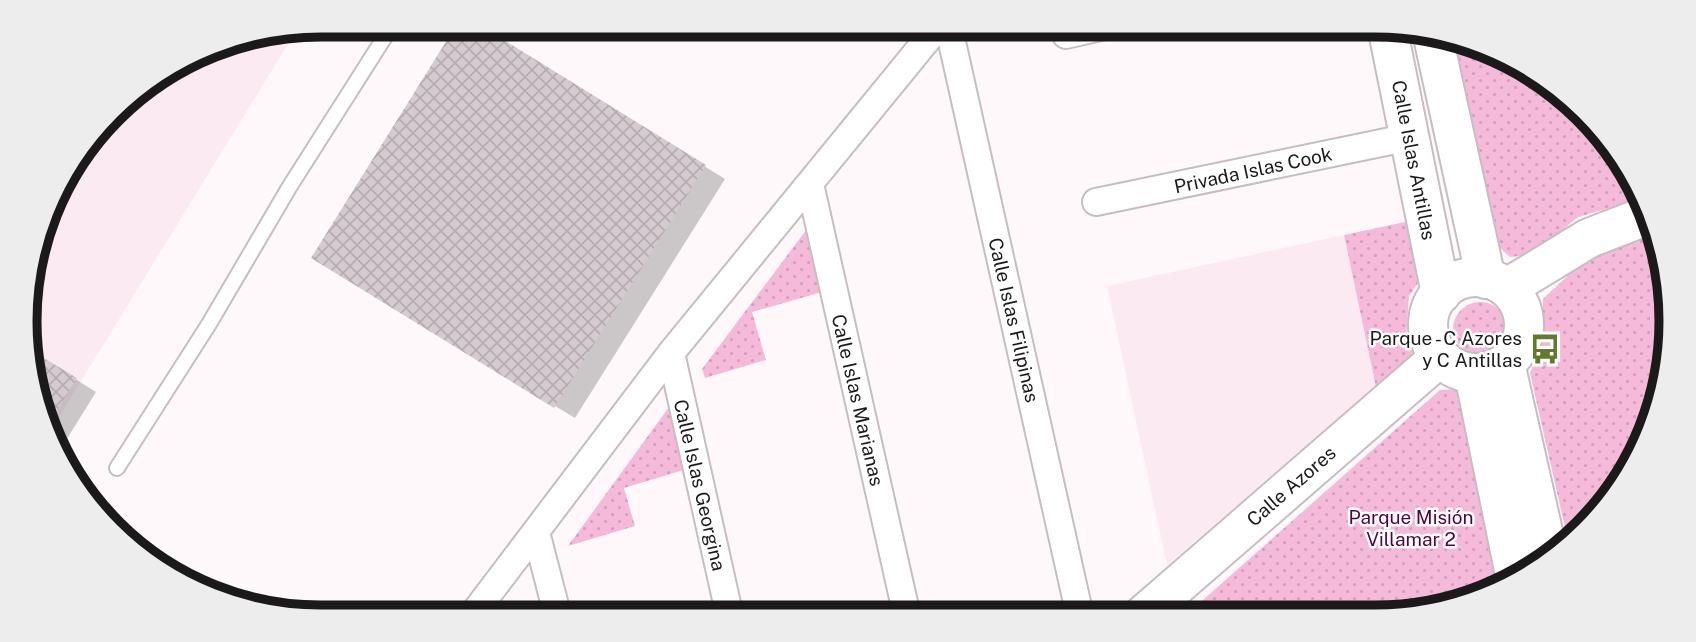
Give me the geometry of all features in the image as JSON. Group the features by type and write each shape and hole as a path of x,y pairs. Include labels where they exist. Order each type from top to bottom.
{"street":[{"path":"480,605 671,353 929,37"},
{"name":"Calle Islas Filipinas","path":"951,37 1078,605"},
{"name":"Calle Islas Antillas","path":"1389,37 1441,294"},
{"path":"1435,43 1496,283"},
{"name":"Privada Islas Cook","path":"1096,202 1410,137"},
{"name":"Calle Islas Marianas","path":"810,184 905,605"},
{"path":"1496,283 1589,238 1640,218"},
{"path":"1474,277 1496,283 1517,300 1524,320 1522,342 1511,360 1490,369 1455,370 1440,357 1429,338 1427,321 1434,301 1457,281 1474,277"},
{"name":"Calle Islas Georgina","path":"671,353 727,605"},
{"name":"Calle Azores","path":"1154,605 1440,357"},
{"path":"1490,369 1546,548"},
{"path":"1490,369 1515,568"},
{"path":"536,532 555,605"}],"lane":[{"path":"117,468 209,324 290,186 385,37"}],"shaded area":[{"path":"292,38 56,423 46,395 39,358 37,302 46,247 58,212 75,179 95,148 120,120 163,85 212,58 247,46"},
{"path":"1344,235 1376,387 1167,565 1107,286"}],"green space":[{"path":"1455,48 1501,66 1548,95 1576,120 1601,148 1629,194 1631,202 1578,217 1532,255 1510,257 1497,245"},
{"path":"1419,219 1429,267 1409,296 1406,338 1414,355 1376,387 1344,235"},
{"path":"810,225 829,290 752,312 766,360 705,378 702,369"},
{"path":"1646,235 1659,302 1659,340 1650,395 1638,430 1621,463 1601,494 1566,531 1530,373 1543,340 1543,299 1578,266 1633,238"},
{"path":"1480,302 1499,310 1507,329 1499,348 1480,356 1461,348 1453,329 1461,310"},
{"name":"Parque Misión Villamar 2","path":"1460,389 1503,575 1449,596 1394,605 1197,605 1440,390"},
{"path":"669,407 687,469 624,488 635,526 568,546"}],"building":[{"path":"449,37 499,37 706,165 554,408 311,258"},
{"path":"39,355 77,378 54,417 46,395"}],"place":[{"name":"Parque - C Azores y C Antillas","path":"1545,349"}]}
